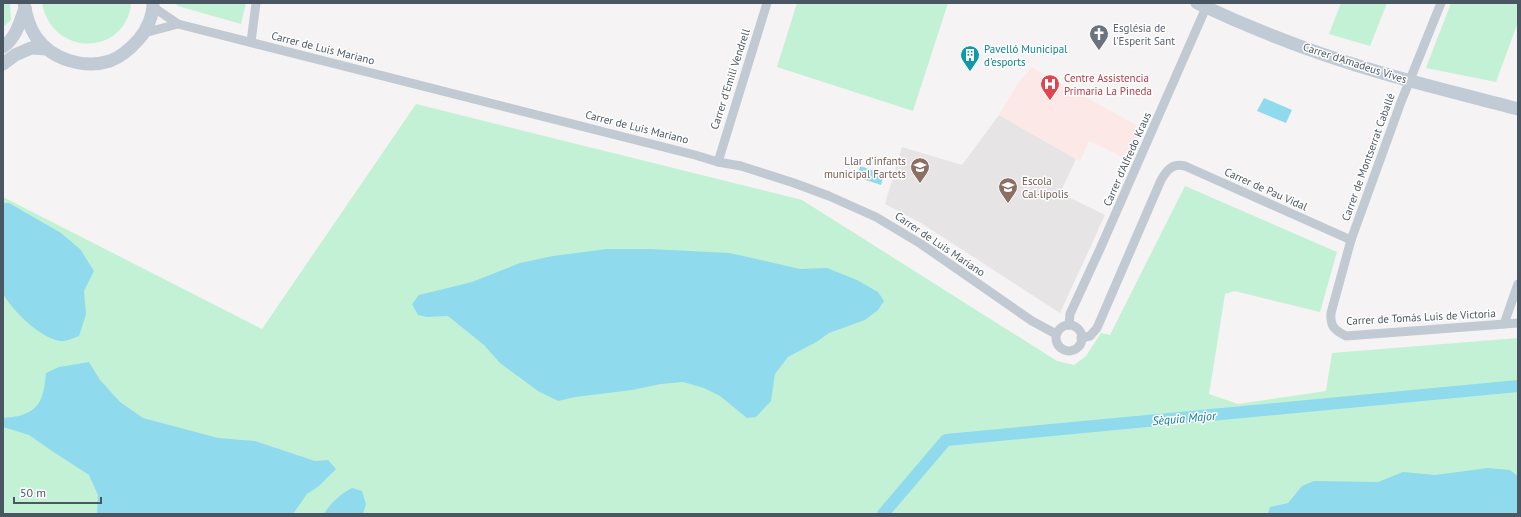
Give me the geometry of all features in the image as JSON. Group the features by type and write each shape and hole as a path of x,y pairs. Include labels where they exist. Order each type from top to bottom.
{"street":[{"path":"251,42 256,3"},
{"name":"Carrer d'Emili Vendrell","path":"718,162 767,3"},
{"name":"Carrer de Montserrat Caballé","path":"1331,323 1331,313 1351,240 1410,81 1441,3"},
{"name":"Carrer d'Amadeus Vives","path":"1204,4 1298,45 1381,73 1518,109"},
{"name":"Carrer d'Alfredo Kraus","path":"1069,326 1070,314 1103,242 1204,4"},
{"path":"3,64 15,55 31,48 47,50 67,61 89,65 110,61 130,50 144,33 150,20 153,5"},
{"name":"Carrer de Luis Mariano","path":"153,5 178,24 718,162 741,166 812,189 890,224 1032,321 1056,334"},
{"path":"24,6 29,24 47,50"},
{"path":"3,47 8,44 16,31 24,6"},
{"name":"Carrer de Luis Mariano","path":"144,33 178,24"},
{"name":"Carrer de Pau Vidal","path":"1081,338 1090,336 1097,328 1161,180 1167,170 1172,166 1185,166 1351,240"},
{"path":"1504,324 1518,284"},
{"name":"Carrer de Tomás Luis de Victoria","path":"1331,323 1337,331 1346,336 1518,323"},
{"path":"1069,326 1077,328 1081,338 1078,347 1070,351 1062,349 1057,343 1056,334 1061,328 1069,326"}],"shaded area":[{"name":"Centre Assistencia Primaria La Pineda","path":"1031,67 1143,129 1129,160 1089,141 1080,161 999,115 1015,88"},
{"name":"Escola Cal·lípolis","path":"999,115 1076,159 1060,193 1105,215 1060,313 921,223 885,204 902,147 962,165"}],"green space":[{"path":"3,3 10,3 11,20 3,27"},
{"path":"42,3 131,3 126,20 116,33 103,41 88,44 73,41 59,34 48,21"},
{"path":"175,3 246,3 241,24 178,6"},
{"path":"797,3 948,3 913,111 777,67"},
{"path":"1341,3 1387,3 1370,46 1329,34"},
{"path":"1451,3 1518,3 1518,22 1496,82 1426,68"},
{"path":"416,104 802,200 1057,361 1074,365 1086,356 1101,333 1110,335 1185,186 1337,252 1320,312 1235,291 1225,294 1209,394 1238,404 1326,391 1332,353 1518,338 1518,514 3,514 3,197 262,329"}],"water":[{"path":"1264,98 1292,110 1286,123 1257,111"},
{"path":"860,166 884,174 881,185 857,177"},
{"path":"3,203 9,203 61,233 80,249 94,271 84,291 86,314 79,336 60,341 44,335 20,316 3,294"},
{"path":"607,249 650,249 730,253 800,269 827,268 857,280 878,292 884,301 878,310 865,320 829,333 818,341 788,357 775,374 771,401 756,417 747,418 720,396 704,388 683,382 575,397 558,401 538,391 500,363 484,345 448,316 427,317 418,315 412,304 419,295 472,282 520,263 553,256"},
{"path":"89,362 100,380 120,402 143,418 218,438 255,441 315,461 328,460 336,469 319,486 307,494 293,514 97,514 98,495 89,475 29,435 3,427 3,418 22,415 29,412 38,404 43,393 46,373 59,367"},
{"path":"1488,468 1510,470 1518,476 1518,514 1268,514 1270,507 1288,503 1302,486 1314,481 1378,482 1403,472 1435,475"},
{"path":"352,488 362,491 366,504 363,514 324,514 336,499"}],"waterway":[{"name":"Sèquia Major","path":"883,514 946,440 1518,386"}],"place":[{"name":"Església de l'Esperit Sant","path":"1099,51"},
{"name":"Pavelló Municipal d'esports","path":"970,72"},
{"name":"Centre Assistencia Primaria La Pineda","path":"1050,101"},
{"name":"Llar d'infants municipal Fartets","path":"920,184"},
{"name":"Escola Cal·lípolis","path":"1008,204"}]}
